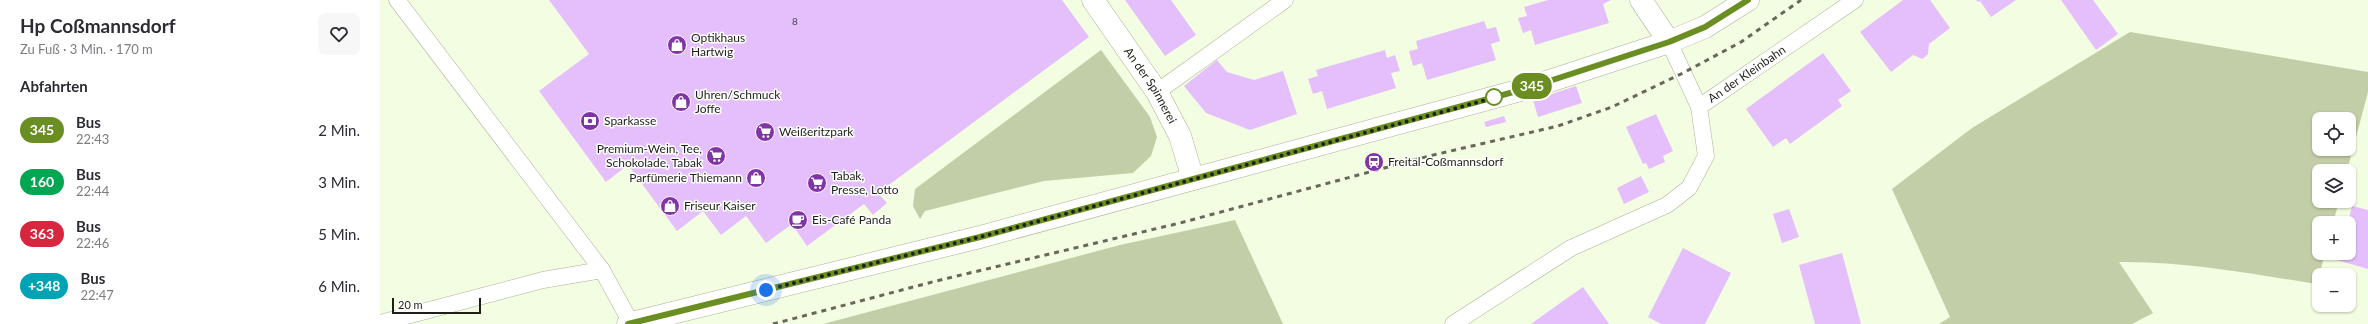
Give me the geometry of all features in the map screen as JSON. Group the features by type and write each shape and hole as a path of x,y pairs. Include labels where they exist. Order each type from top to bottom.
{"street":[{"name":"An der Spinnerei","path":"1093,0 1157,92 1180,136 1193,179"},
{"path":"1641,0 1669,42"},
{"path":"630,324 980,237 1528,88 1669,42 1705,27 1748,0"}],"lane":[{"path":"397,0 602,270 630,324"},
{"path":"1157,92 1284,0"},
{"name":"An der Kleinbahn","path":"1669,42 1698,108 1855,0"},
{"path":"1453,324 1571,248 1667,205 1689,188 1706,156 1698,108"},
{"path":"380,323 543,280 602,270"}],"green space":[{"path":"2130,32 2368,72 2368,92 2356,137 2356,112 2312,112 2312,156 2351,156 2349,164 2312,164 2312,208 2337,208 2335,216 2312,216 2312,260 2323,260 2321,268 2312,268 2312,283 2194,266 2144,262 2119,262 2153,313 2132,324 1939,324 1950,317 1892,189 1972,128"},
{"path":"1101,50 1150,117 1157,137 1151,156 1133,173 1044,181 925,211 920,219 913,206 915,189"},
{"path":"1235,220 1283,324 823,324 1120,245"}],"building":[{"name":"Weißeritzpark","path":"549,0 1062,0 1089,37 878,193 887,203 873,215 864,204 807,246 792,224 766,243 746,216 721,235 703,211 677,231 628,165 606,182 539,91 589,54"},
{"path":"1125,0 1171,0 1196,35 1165,56"},
{"path":"1548,0 1611,0 1603,4 1609,23 1535,45 1531,30 1523,33 1518,18 1527,16 1524,7"},
{"path":"1903,0 1930,0 1950,28 1929,44 1928,54 1925,57 1922,59 1913,55 1891,72 1860,32"},
{"path":"1976,0 2016,0 1991,17 1980,1 1978,2"},
{"path":"2061,0 2093,0 2118,34 2096,50"},
{"path":"1484,21 1487,29 1496,27 1500,41 1491,44 1496,60 1427,80 1422,63 1413,66 1409,51 1418,49 1416,41"},
{"path":"1385,50 1387,58 1395,55 1400,71 1391,73 1396,88 1327,109 1322,91 1313,94 1308,79 1318,76 1316,70"},
{"path":"1823,53 1851,91 1838,100 1842,106 1790,144 1786,138 1773,147 1746,109"},
{"path":"1217,60 1227,72 1254,80 1283,71 1297,114 1250,130 1206,113 1184,86"},
{"path":"1576,86 1582,103 1538,117 1533,100"},
{"path":"1656,114 1673,151 1663,156 1665,162 1649,169 1646,163 1643,164 1626,127"},
{"path":"1504,116 1506,122 1486,127 1484,122"},
{"path":"1641,176 1649,192 1624,204 1617,188"},
{"path":"2356,207 2368,210 2368,269 2337,260 2356,260 2356,216 2350,216 2352,208"},
{"path":"1789,209 1799,237 1782,243 1773,214"},
{"path":"1683,248 1731,273 1705,324 1661,324 1648,317"},
{"path":"1842,253 1861,324 1815,324 1799,265"},
{"path":"1583,287 1609,324 1531,324 1556,306"}],"railway":[{"path":"773,324 936,281 1180,223 1429,156 1558,126 1612,107 1683,73 1741,42 1801,0"}],"bus line":[{"name":"345","path":"628,324 980,237 1528,88 1669,42 1705,27 1748,0"}],"place":[{"name":"Optikhaus Hartwig","path":"677,45"},
{"name":"Uhren/Schmuck Joffe","path":"681,102"},
{"name":"Sparkasse","path":"590,121"},
{"name":"Weißeritzpark","path":"765,132"},
{"name":"Premium-Wein, Tee, Schokolade, Tabak","path":"716,156"},
{"name":"Freital-Coßmannsdorf","path":"1374,162"},
{"name":"Parfümerie Thiemann","path":"756,178"},
{"name":"Tabak, Presse, Lotto","path":"817,183"},
{"name":"Friseur Kaiser","path":"670,206"},
{"name":"Eis-Café Panda","path":"798,220"}],"route":[{"path":"766,290 980,237 1501,96 1494,97"}]}
